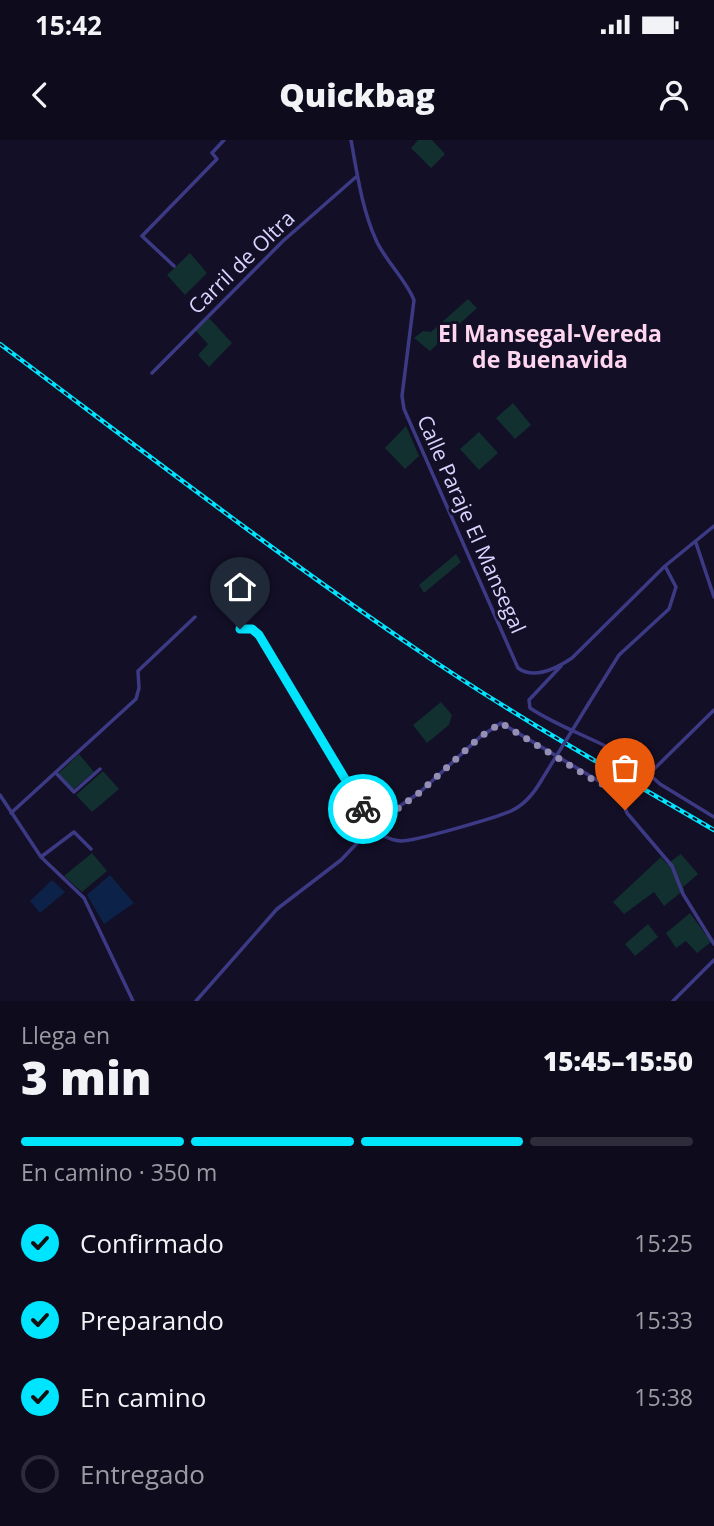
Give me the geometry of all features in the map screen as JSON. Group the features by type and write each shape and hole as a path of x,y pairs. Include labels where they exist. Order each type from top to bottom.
{"street":[{"path":"174,266 142,236 217,159 212,153 224,140"},
{"path":"351,142 356,140"},
{"name":"Calle Paraje El Mansegal","path":"351,142 356,177 376,240 410,289 414,300 402,396 404,410 475,567 513,660 522,671 533,674 562,664"},
{"name":"Carril de Oltra","path":"152,373 283,241 356,177"},
{"path":"714,526 665,566 572,658 562,664 529,700 530,708 562,727 582,733 714,817"},
{"path":"696,542 714,597"},
{"path":"229,611 240,629 252,629 259,635 373,827 391,839 412,839 510,811 534,793 619,655 670,609 676,587 665,566"},
{"path":"11,813 136,699 139,688 138,671 195,617"},
{"path":"649,774 714,710"},
{"path":"196,1001 277,909 341,860 373,827 419,793 486,732 504,723 619,793 627,813 672,866 683,894 714,944"},
{"path":"56,773 74,792 100,769"},
{"path":"0,795 41,858 84,898 133,1001"},
{"path":"41,858 75,832 90,849"},
{"path":"673,1001 714,961"}],"green space":[{"path":"418,140 432,140 445,154 431,168 411,148"},
{"path":"190,253 207,273 185,295 167,275"},
{"path":"468,299 477,308 430,351 414,338 423,331 431,332"},
{"path":"209,318 232,343 209,367 198,355 208,344 196,331"},
{"path":"513,403 531,425 515,439 496,418"},
{"path":"406,426 419,456 405,469 385,448"},
{"path":"479,432 498,453 479,470 460,449"},
{"path":"456,554 461,562 424,593 419,585"},
{"path":"441,702 452,715 449,725 427,743 413,725"},
{"path":"79,754 94,772 73,790 58,774"},
{"path":"103,771 119,789 92,812 76,795"},
{"path":"92,853 107,871 82,892 64,876"},
{"path":"681,854 698,874 664,906 654,892 624,914 613,902 661,857 667,864"},
{"path":"690,913 711,942 697,953 686,941 676,948 666,933"},
{"path":"648,924 658,937 635,956 625,944"}],"water":[{"path":"110,875 134,903 104,924 87,895"},
{"path":"52,880 65,892 40,913 30,901"}],"railway":[{"path":"0,344 260,539 419,651 528,721 714,830"}],"way so far":[{"path":"363,809 374,826 419,793 480,737 501,723 619,793 625,810"}],"district":[{"name":"El Mansegal-Vereda de Buenavida","path":"550,346"}],"route":[{"path":"240,629 252,629 259,635 363,809"}]}
